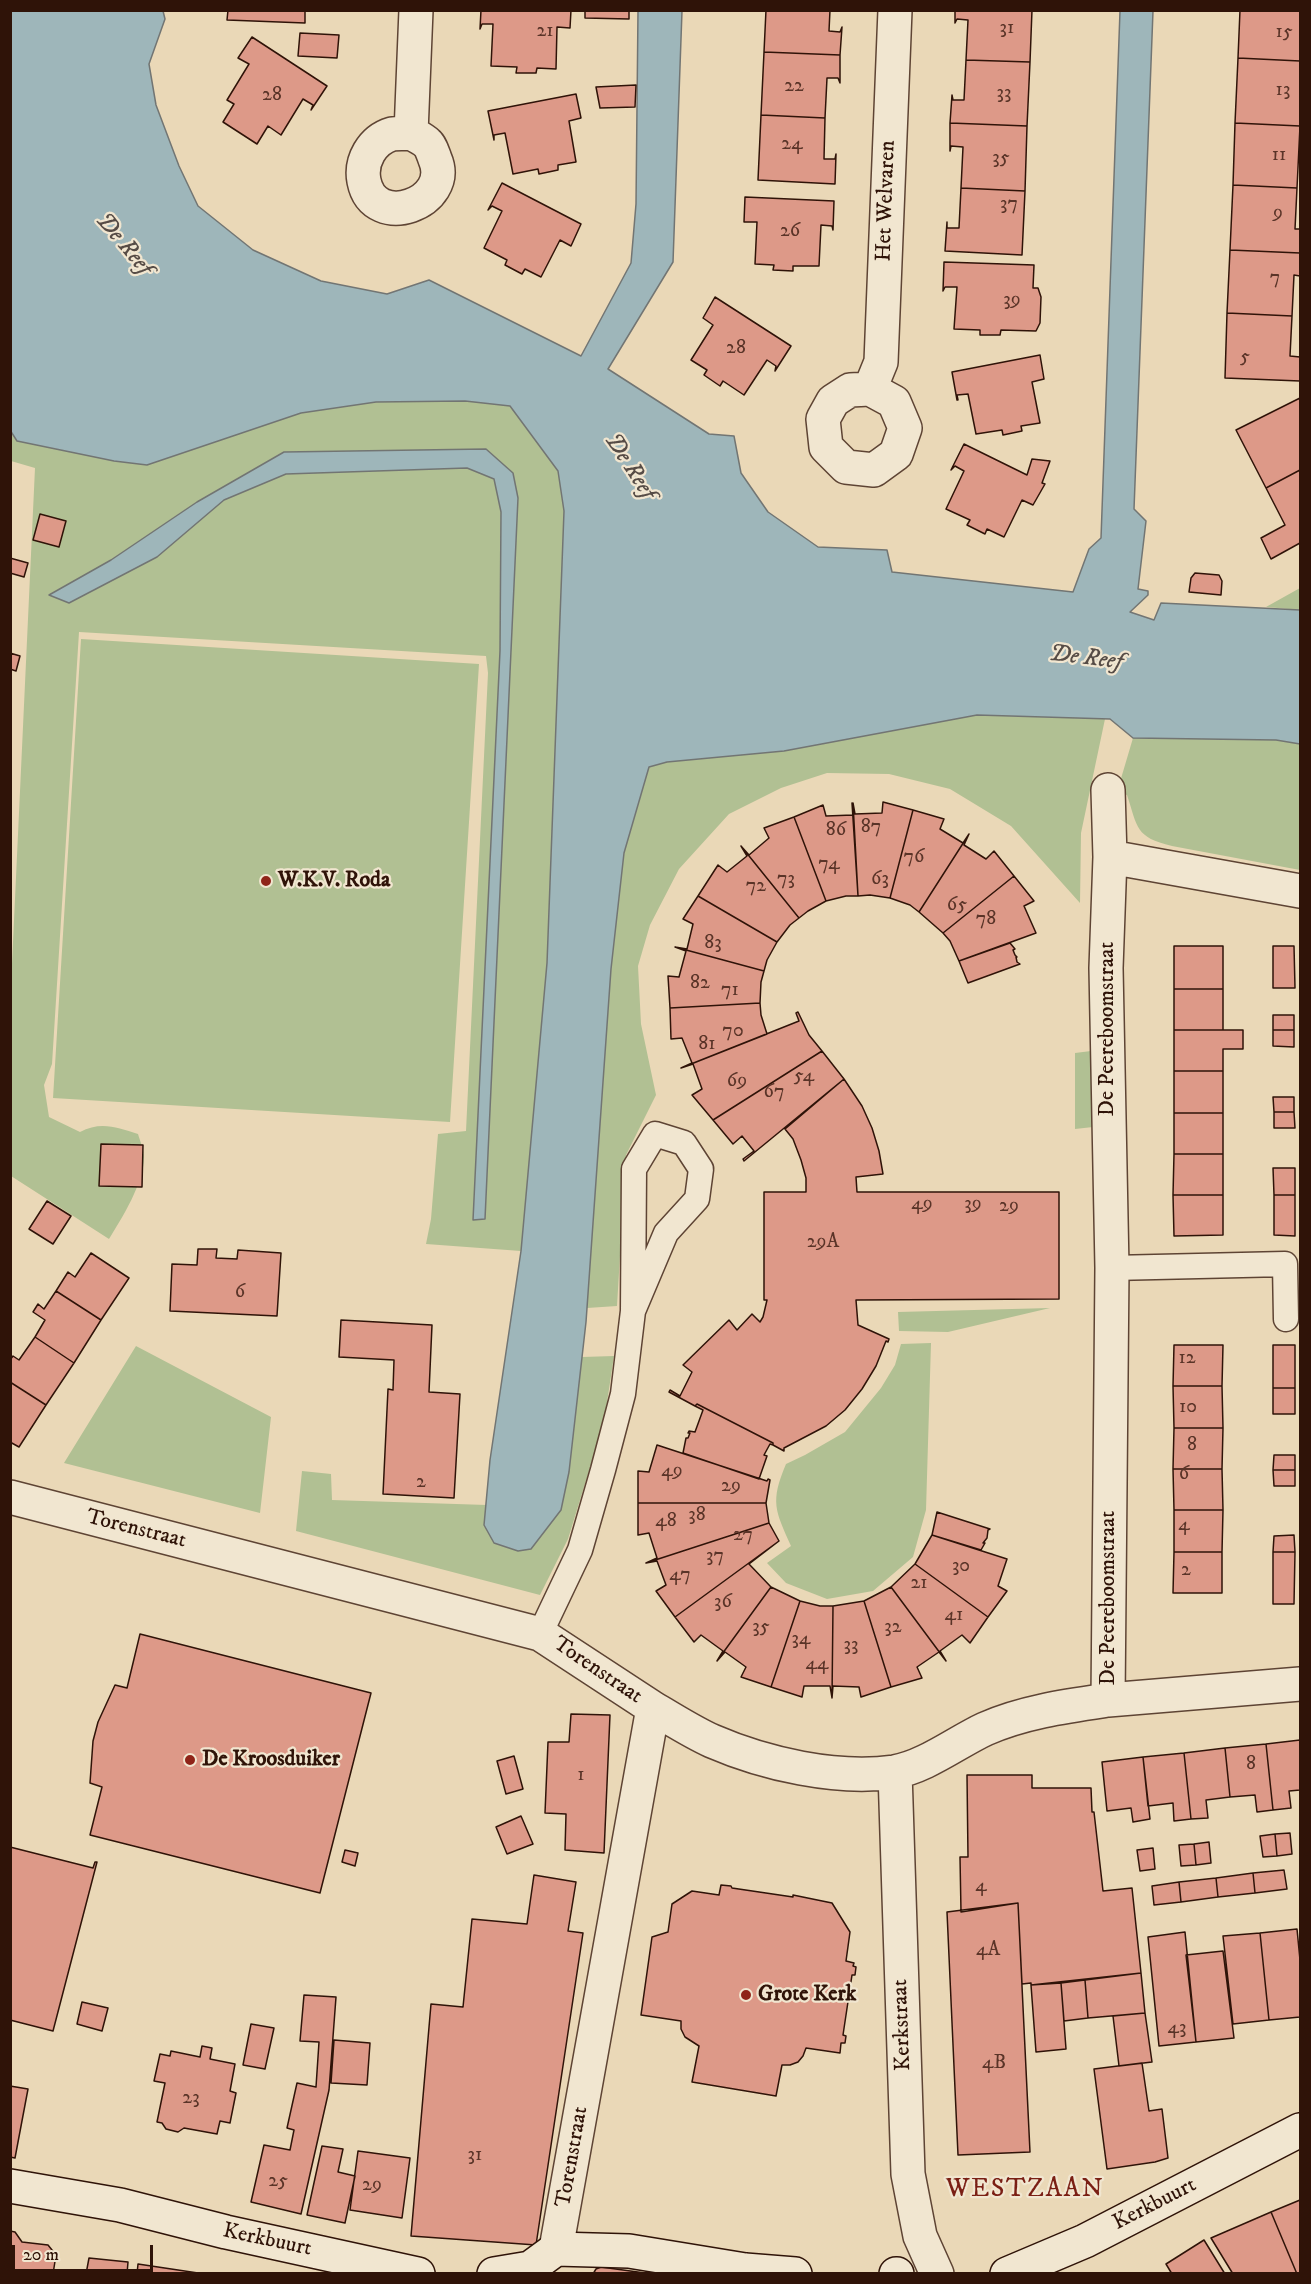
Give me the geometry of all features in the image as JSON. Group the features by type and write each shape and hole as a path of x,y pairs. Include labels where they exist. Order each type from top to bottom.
{"street":[{"path":"411,134 416,10"},
{"name":"Het Welvaren","path":"870,389 881,362 895,10"},
{"name":"De Peereboomstraat","path":"653,1708 711,1741 773,1764 839,1773 895,1772 914,1766 986,1729 1039,1712 1108,1700 1112,1268 1106,968 1110,857 1108,790"},
{"path":"1110,857 1300,891"},
{"name":"Torenstraat","path":"10,1497 540,1634 653,1708 556,2249"},
{"path":"1108,1700 1300,1684"},
{"name":"Kerkstraat","path":"895,1772 908,2174 920,2236 937,2274"},
{"name":"Kerkbuurt","path":"1007,2274 1086,2241 1300,2130"},
{"name":"Kerkbuurt","path":"10,2186 120,2205 226,2232 418,2274"},
{"path":"494,2274 530,2268 556,2249 629,2251 745,2270 795,2274"}],"lane":[{"path":"540,1634 580,1550 623,1394 633,1311 634,1169 655,1134 684,1143 701,1169 697,1199 666,1233 633,1311"},
{"path":"1112,1268 1285,1264 1286,1319"}],"green space":[{"path":"465,401 510,406 558,471 564,511 547,963 521,1251 426,1244 431,1219 438,1134 466,1131 488,673 486,656 79,632 52,1064 44,1085 49,1117 80,1132 102,1126 116,1127 138,1134 144,1157 140,1178 131,1200 109,1239 11,1176 11,985 35,468 11,461 10,430 18,441 114,461 147,465 301,413 376,402","holes":["486,449 513,473 518,498 485,1219 473,1220 500,651 501,512 494,479 467,468 286,474 224,500 50,595 111,560 197,502 284,452"]},
{"path":"1300,588 1300,610 1266,607"},
{"name":"W.K.V. Roda","path":"81,639 479,664 450,1122 53,1098"},
{"path":"977,715 1105,719 1081,833 1080,903 1011,826 950,789 889,774 827,773 781,788 729,814 679,869 650,925 638,966 641,1024 656,1095 626,1155 617,1306 587,1308 611,969 624,853 648,767 667,762 784,751"},
{"path":"1133,738 1276,740 1300,744 1300,870 1172,846 1144,835 1136,823 1127,795 1117,792"},
{"path":"1091,1051 1093,1127 1075,1129 1075,1053"},
{"path":"1050,1308 948,1332 899,1331 898,1312"},
{"path":"931,1343 926,1510 913,1557 873,1591 827,1599 786,1583 767,1563 791,1546 778,1514 776,1497 786,1464 845,1432 881,1388 895,1365 901,1344"},
{"path":"136,1346 271,1417 260,1513 64,1463"},
{"path":"614,1356 604,1422 568,1539 540,1595 296,1531 302,1471 331,1474 332,1500 487,1505 494,1543 561,1510 582,1357"}],"water":[{"name":"De Reef","path":"11,10 163,11 165,19 149,64 156,105 179,166 198,206 253,250 321,281 387,294 429,280 581,356 631,263 636,204 638,11 682,11 673,262 608,369 709,434 734,436 741,473 768,512 818,547 887,550 892,572 1073,592 1089,549 1101,538 1120,11 1153,11 1134,509 1146,521 1138,589 1148,591 1148,595 1130,612 1154,620 1161,603 1300,610 1300,744 1276,740 1133,738 1110,719 977,715 784,751 667,762 649,767 624,853 611,969 586,1322 569,1472 561,1510 531,1549 518,1551 494,1543 484,1525 490,1460 521,1251 547,963 564,511 558,471 510,406 465,401 376,402 301,413 147,465 114,461 17,441 10,430"},
{"path":"486,449 513,473 518,498 485,1219 473,1220 500,651 501,512 494,479 467,468 286,474 224,500 157,557 69,603 49,595 111,560 197,502 284,452"}],"building":[{"path":"228,10 305,10 305,23 227,20"},
{"path":"481,10 571,10 570,28 557,27 556,69 537,68 536,73 516,73 517,67 491,66 493,24 482,24 480,29"},
{"path":"585,10 629,10 629,19 585,18"},
{"path":"766,10 830,10 829,31 840,32 842,27 840,55 764,52"},
{"path":"955,10 1032,10 1030,62 966,60 968,20 957,19 955,23"},
{"path":"1240,10 1300,10 1300,61 1238,58"},
{"path":"300,33 339,35 337,58 298,56"},
{"path":"252,37 327,86 311,110 313,105 303,99 281,135 268,126 257,144 223,122 234,104 227,100 249,64 238,58"},
{"path":"764,52 840,55 840,83 838,78 827,78 825,118 761,115"},
{"path":"1238,58 1300,61 1300,126 1235,123"},
{"path":"966,60 1030,62 1027,126 950,123 952,95 953,100 964,100"},
{"path":"636,85 635,107 600,108 596,87"},
{"path":"576,94 581,118 569,121 576,162 558,165 558,170 539,174 538,169 513,174 505,133 494,135 494,140 488,111"},
{"path":"761,115 825,118 824,159 835,159 836,154 835,184 758,180"},
{"path":"950,123 1027,126 1025,191 961,188 963,147 951,146 950,151"},
{"path":"1235,123 1300,126 1297,188 1233,185"},
{"path":"502,183 581,224 571,246 560,240 541,277 525,269 522,274 505,265 507,260 484,248 502,211 492,206 488,210"},
{"path":"1233,185 1297,188 1295,229 1300,229 1300,253 1230,250"},
{"path":"961,188 1025,191 1022,255 945,251 947,222 947,228 959,228"},
{"path":"745,197 834,201 833,230 832,226 821,225 819,266 793,266 793,271 773,270 774,265 755,264 757,222 744,222"},
{"path":"1230,250 1300,253 1300,276 1294,275 1292,316 1227,313"},
{"path":"944,262 1034,265 1033,288 1038,288 1041,297 1040,323 1036,331 1001,330 1000,335 980,335 980,330 954,329 957,287 945,287 943,291"},
{"path":"715,297 791,346 775,371 776,366 767,360 744,395 723,381 720,386 704,375 707,370 691,360 713,325 703,318"},
{"path":"1227,313 1292,316 1290,356 1300,357 1300,381 1225,378"},
{"path":"1040,355 1044,379 1032,382 1040,423 1021,426 1022,431 1003,435 1002,430 976,434 968,394 957,395 957,400 952,372"},
{"path":"1300,398 1300,470 1266,488 1236,430"},
{"path":"964,444 1027,475 1032,459 1050,461 1042,483 1045,484 1033,505 1022,500 1004,537 987,529 985,534 967,525 970,520 946,509 964,471 955,466 951,470"},
{"path":"1300,470 1300,543 1271,559 1261,538 1285,525 1266,488"},
{"path":"40,514 66,521 59,547 33,540"},
{"path":"10,558 28,563 24,577 10,573"},
{"path":"1195,573 1219,575 1222,581 1221,595 1189,592 1191,578"},
{"path":"10,653 20,656 16,671 10,669"},
{"path":"883,802 913,810 890,898 858,896 853,803 855,814 882,813"},
{"path":"823,805 826,816 853,815 858,896 846,896 826,901 794,817"},
{"path":"913,810 944,819 940,829 963,843 969,834 919,912 910,905 890,898"},
{"path":"794,817 826,901 799,918 741,846 749,855 769,838 764,828"},
{"path":"969,834 964,845 986,859 994,851 1014,876 943,933 919,912"},
{"path":"741,846 799,918 790,925 777,942 698,896 718,865 727,872 747,856"},
{"path":"1014,876 1034,901 1024,906 1036,933 959,961 950,941 943,933"},
{"path":"698,896 777,942 764,971 675,947 687,949 693,924 683,919"},
{"path":"1010,943 1015,949 1013,950 1017,962 1020,964 968,983 959,961"},
{"path":"1174,946 1223,946 1223,989 1174,989"},
{"path":"1273,946 1294,946 1295,988 1273,988"},
{"path":"675,947 764,971 760,1003 670,1008 668,976 679,977 686,951"},
{"path":"1174,989 1223,989 1223,1030 1174,1030"},
{"path":"760,1003 767,1034 681,1068 692,1063 682,1038 671,1039 670,1008"},
{"path":"798,1012 809,1035 822,1051 713,1120 692,1095 702,1089 693,1064 681,1068 799,1021 796,1013"},
{"path":"1273,1015 1294,1015 1294,1030 1273,1030"},
{"path":"1174,1030 1243,1030 1243,1049 1223,1049 1223,1071 1174,1071"},
{"path":"1273,1030 1294,1030 1294,1047 1273,1046"},
{"path":"822,1051 844,1079 744,1161 743,1159 754,1151 742,1136 733,1144 713,1120"},
{"path":"1174,1071 1223,1071 1223,1113 1174,1113"},
{"path":"844,1079 862,1106 872,1128 883,1174 856,1177 857,1192 1059,1192 1059,1299 856,1300 858,1325 889,1339 888,1342 886,1341 876,1366 862,1389 845,1410 826,1426 784,1448 784,1451 773,1443 697,1404 695,1406 669,1392 670,1390 680,1396 692,1372 683,1365 729,1320 737,1330 752,1314 760,1322 763,1317 767,1300 764,1300 764,1192 806,1192 806,1178 801,1160 793,1139 785,1129"},
{"path":"1273,1097 1294,1097 1294,1112 1274,1112"},
{"path":"1274,1112 1294,1112 1295,1128 1274,1128"},
{"path":"1174,1113 1223,1113 1223,1154 1174,1154"},
{"path":"101,1144 143,1145 142,1187 99,1186"},
{"path":"1174,1154 1223,1154 1223,1195 1173,1195"},
{"path":"1273,1168 1295,1168 1295,1195 1274,1195"},
{"path":"1173,1195 1223,1195 1223,1235 1174,1236"},
{"path":"1274,1195 1295,1195 1295,1236 1274,1235"},
{"path":"47,1201 71,1216 53,1244 29,1229"},
{"path":"198,1249 217,1249 216,1258 237,1259 238,1250 281,1253 277,1316 170,1311 172,1264 197,1265"},
{"path":"91,1253 129,1278 101,1320 56,1291 68,1272 75,1277"},
{"path":"56,1291 101,1320 74,1363 35,1337 45,1320 33,1312 38,1304 44,1309"},
{"path":"341,1320 432,1325 429,1392 460,1394 454,1498 383,1494 388,1389 393,1390 394,1360 339,1357"},
{"path":"35,1337 74,1363 46,1405 10,1382 10,1360 13,1356 19,1360"},
{"path":"1174,1345 1223,1345 1222,1386 1173,1386"},
{"path":"1273,1345 1295,1345 1295,1388 1273,1388"},
{"path":"10,1382 46,1405 19,1447 10,1442"},
{"path":"1173,1386 1222,1386 1223,1428 1174,1428"},
{"path":"1273,1388 1295,1388 1295,1414 1273,1414"},
{"path":"697,1404 773,1443 764,1455 767,1456 759,1479 683,1453 686,1438 690,1433 688,1433 689,1431 695,1432 703,1410 695,1406"},
{"path":"1174,1428 1223,1428 1222,1469 1173,1469"},
{"path":"657,1445 767,1481 770,1480 766,1503 638,1503 638,1471 649,1472"},
{"path":"1274,1455 1295,1455 1295,1470 1273,1470"},
{"path":"1173,1469 1222,1469 1223,1510 1174,1510"},
{"path":"1273,1470 1295,1470 1295,1486 1274,1486"},
{"path":"638,1503 766,1503 769,1523 646,1563 657,1558 649,1533 638,1535"},
{"path":"1174,1510 1223,1510 1222,1552 1174,1552"},
{"path":"937,1512 990,1529 981,1550 932,1535"},
{"path":"769,1523 779,1541 675,1617 656,1591 666,1585 657,1561 646,1563"},
{"path":"932,1535 1007,1559 998,1586 1007,1591 988,1617 915,1564"},
{"path":"1294,1535 1295,1552 1273,1552 1274,1536"},
{"path":"779,1541 749,1564 771,1587 717,1661 723,1651 701,1635 694,1642 675,1617"},
{"path":"1174,1552 1222,1552 1222,1593 1173,1593"},
{"path":"1273,1552 1295,1552 1294,1604 1273,1604"},
{"path":"915,1564 988,1617 970,1643 962,1635 940,1651 946,1661 891,1587"},
{"path":"771,1587 800,1601 771,1687 741,1677 746,1667 725,1652 717,1661"},
{"path":"891,1587 946,1661 939,1652 917,1667 922,1678 891,1687 864,1601"},
{"path":"800,1601 820,1606 833,1606 832,1698 830,1686 804,1686 802,1697 771,1687"},
{"path":"864,1601 891,1687 861,1697 859,1687 833,1686 832,1698 833,1606"},
{"path":"140,1634 371,1693 320,1893 90,1835 102,1787 90,1783 93,1741 98,1722 115,1685 127,1688"},
{"path":"571,1714 610,1715 604,1853 565,1850 566,1814 545,1813 548,1742 569,1742"},
{"path":"1300,1740 1300,1790 1289,1791 1291,1808 1273,1810 1266,1744"},
{"path":"1266,1744 1273,1810 1257,1812 1255,1795 1230,1797 1225,1748"},
{"path":"1225,1748 1230,1797 1206,1800 1208,1818 1191,1819 1184,1753"},
{"path":"1184,1753 1191,1819 1174,1821 1173,1803 1148,1806 1143,1757"},
{"path":"514,1756 523,1789 506,1794 497,1761"},
{"path":"1143,1757 1150,1819 1133,1822 1131,1808 1107,1811 1102,1762"},
{"path":"967,1775 1032,1775 1032,1788 1091,1788 1103,1891 1132,1888 1141,1973 1031,1985 1031,1983 1022,1984 1018,1903 961,1912 960,1857 968,1857"},
{"path":"521,1816 533,1844 507,1854 496,1827"},
{"path":"1290,1833 1292,1854 1277,1856 1275,1834"},
{"path":"1275,1834 1277,1856 1263,1857 1260,1836"},
{"path":"1209,1842 1211,1863 1196,1865 1194,1844"},
{"path":"1194,1844 1196,1865 1181,1866 1179,1845"},
{"path":"10,1847 93,1868 97,1862 53,2031 10,2020"},
{"path":"1153,1848 1155,1869 1140,1871 1137,1850"},
{"path":"345,1850 358,1853 355,1866 342,1862"},
{"path":"1284,1870 1287,1889 1255,1893 1253,1873"},
{"path":"1253,1873 1255,1893 1218,1897 1216,1878"},
{"path":"534,1875 576,1882 568,1931 583,1933 536,2245 411,2236 431,2004 463,2007 472,1919 527,1924"},
{"path":"1216,1878 1218,1897 1181,1902 1179,1882"},
{"path":"1179,1882 1181,1902 1154,1905 1152,1886"},
{"name":"Grote Kerk","path":"721,1885 832,1903 850,1932 846,1961 854,1963 853,1966 856,1967 855,1975 852,1975 843,2035 846,2036 845,2043 841,2043 840,2053 806,2048 798,2062 782,2065 776,2096 692,2082 699,2046 685,2037 681,2029 681,2021 641,2015 652,1937 668,1932 672,1904 692,1891 719,1895"},
{"path":"1018,1903 1030,2152 958,2155 947,1912"},
{"path":"1297,1929 1300,1960 1300,2017 1269,2020 1260,1933"},
{"path":"1185,1932 1196,2042 1159,2046 1148,1937"},
{"path":"1260,1933 1269,2020 1233,2024 1223,1936"},
{"path":"1223,1951 1234,2038 1196,2042 1186,1955"},
{"path":"1141,1973 1145,2013 1088,2018 1085,1980"},
{"path":"1085,1980 1088,2018 1064,2021 1061,1983"},
{"path":"1061,1983 1066,2049 1036,2052 1031,1985"},
{"path":"304,1995 336,1997 329,2090 301,2214 251,2202 264,2145 290,2150 294,2130 287,2128 297,2083 316,2087 319,2042 300,2041"},
{"path":"82,2002 108,2008 102,2031 77,2024"},
{"path":"1145,2013 1152,2062 1119,2066 1113,2016"},
{"path":"251,2024 274,2028 265,2069 243,2065"},
{"path":"334,2040 370,2043 367,2085 331,2083"},
{"path":"202,2046 212,2048 210,2059 235,2064 230,2091 236,2093 230,2123 220,2121 217,2134 184,2128 178,2132 166,2129 162,2123 157,2122 165,2083 154,2081 160,2054 170,2056 171,2051 200,2057"},
{"path":"1142,2063 1149,2111 1162,2109 1168,2158 1107,2169 1094,2069"},
{"path":"10,2086 28,2089 15,2158 10,2157"},
{"path":"322,2146 343,2149 338,2172 355,2176 345,2223 307,2215"},
{"path":"358,2151 410,2158 402,2218 350,2210"},
{"path":"1300,2200 1300,2274 1297,2274 1271,2212"},
{"path":"1271,2212 1297,2274 1233,2274 1211,2238"},
{"path":"10,2231 15,2232 22,2242 48,2245 56,2255 53,2274 10,2274"},
{"path":"1204,2240 1225,2274 1172,2274 1166,2264"},
{"path":"89,2258 128,2262 127,2274 86,2274"},
{"path":"138,2264 198,2273 137,2274"},
{"path":"601,2267 645,2273 645,2274 593,2274"}],"place":[{"name":"W.K.V. Roda","path":"266,881"},
{"name":"De Kroosduiker","path":"190,1760"},
{"name":"Grote Kerk","path":"746,1995"}],"district":[{"name":"WESTZAAN","path":"1025,2191"}]}
